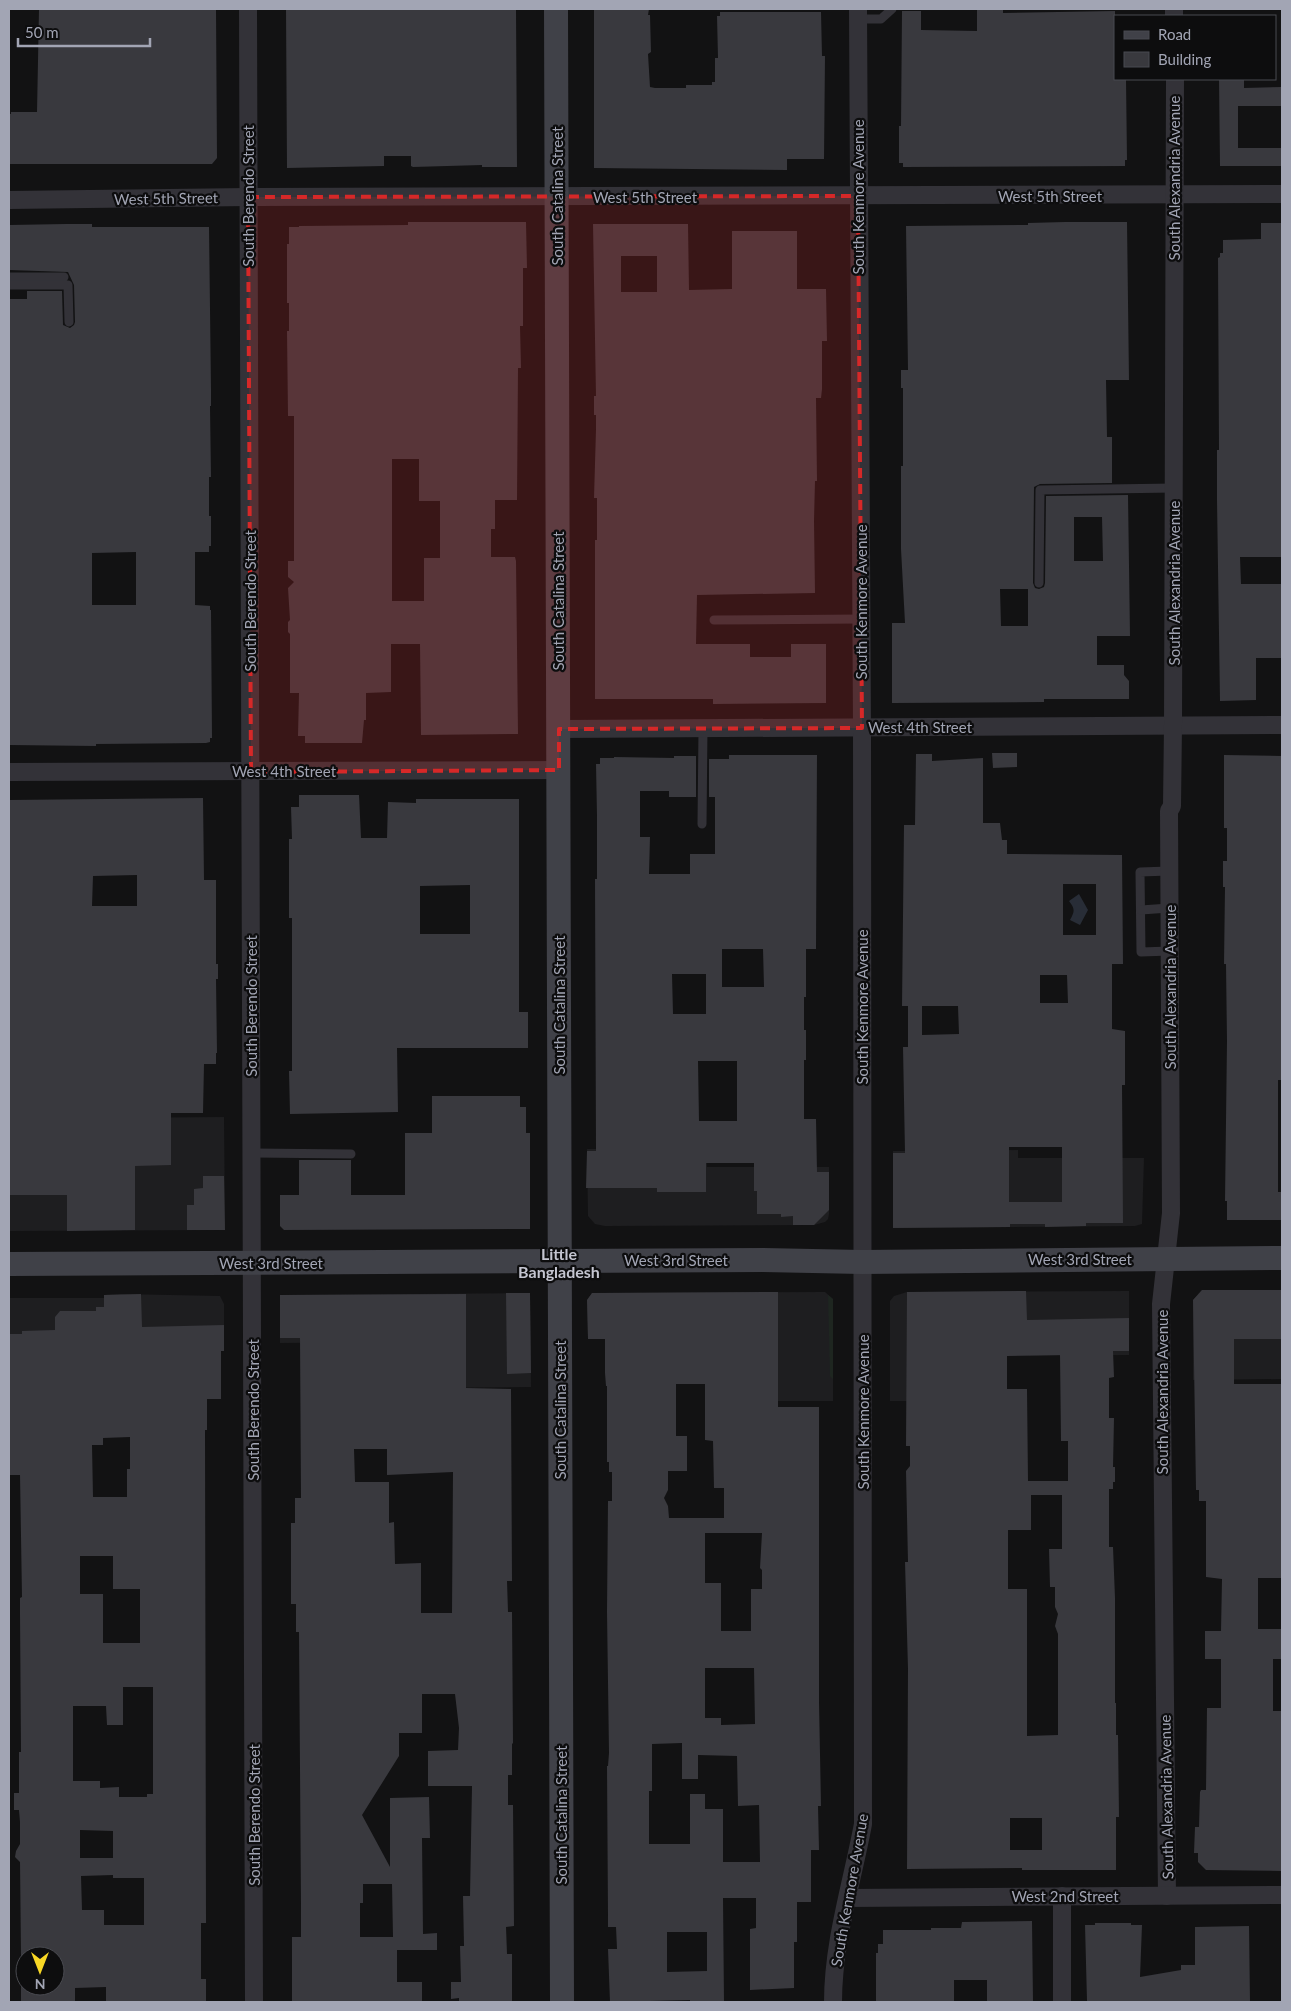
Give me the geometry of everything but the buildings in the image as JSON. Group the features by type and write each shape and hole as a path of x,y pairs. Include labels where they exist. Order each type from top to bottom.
{"street":[{"name":"South Berendo Street","path":"248,9 254,2002"},
{"name":"South Catalina Street","path":"556,9 562,2002"},
{"name":"South Kenmore Avenue","path":"833,2002 833,1978 836,1955 864,1824 862,728 858,14"},
{"name":"South Alexandria Avenue","path":"1167,1896 1161,1304 1170,1213 1169,810 1172,806 1174,725 1174,80"},
{"name":"West 5th Street","path":"9,200 248,197 1282,194"},
{"name":"West 4th Street","path":"559,729 1282,725"},
{"name":"West 4th Street","path":"9,772 559,770"},
{"name":"West 3rd Street","path":"9,1264 763,1260 862,1262 1282,1258"},
{"name":"West 2nd Street","path":"848,1898 1282,1895"},
{"path":"1062,1896 1062,2002"}],"lane":[{"path":"858,14 880,19 892,9"},
{"path":"9,276 64,276"},
{"path":"9,285 68,285 68,322"},
{"path":"1039,582 1040,490 1174,488"},
{"path":"714,620 861,620"},
{"path":"702,824 704,729"},
{"path":"1169,871 1140,872 1140,910 1141,952 1170,951"},
{"path":"1140,910 1169,908"},
{"path":"250,1154 351,1154"}],"highlighted area":[{"path":"858,196 862,728 559,729 559,770 251,772 248,197"}],"shaded area":[{"path":"1079,894 1088,910 1080,925 1070,920 1074,910 1069,901"},
{"path":"224,1117 225,1226 220,1230 9,1231 9,1166 101,1166 101,1118"},
{"path":"706,1148 707,1167 829,1167 828,1219 825,1222 814,1225 605,1226 595,1224 588,1216 587,1149"},
{"path":"1018,1150 1018,1158 1144,1158 1142,1224 1135,1226 893,1228 893,1151"},
{"path":"1202,1290 1282,1290 1282,1379 1193,1380 1193,1300"},
{"path":"1129,1291 1129,1355 1007,1356 1007,1401 890,1401 890,1301 894,1296 907,1292"},
{"path":"825,1292 833,1299 833,1401 705,1401 705,1338 588,1339 587,1300 592,1293"},
{"path":"530,1293 531,1387 405,1388 404,1342 280,1343 280,1295"},
{"path":"104,1295 220,1296 224,1304 224,1351 9,1352 9,1298 104,1298"},
{"path":"828,1295 833,1299 833,1379 830,1376"}],"district":[{"name":"Little Bangladesh","path":"559,1262"}]}
